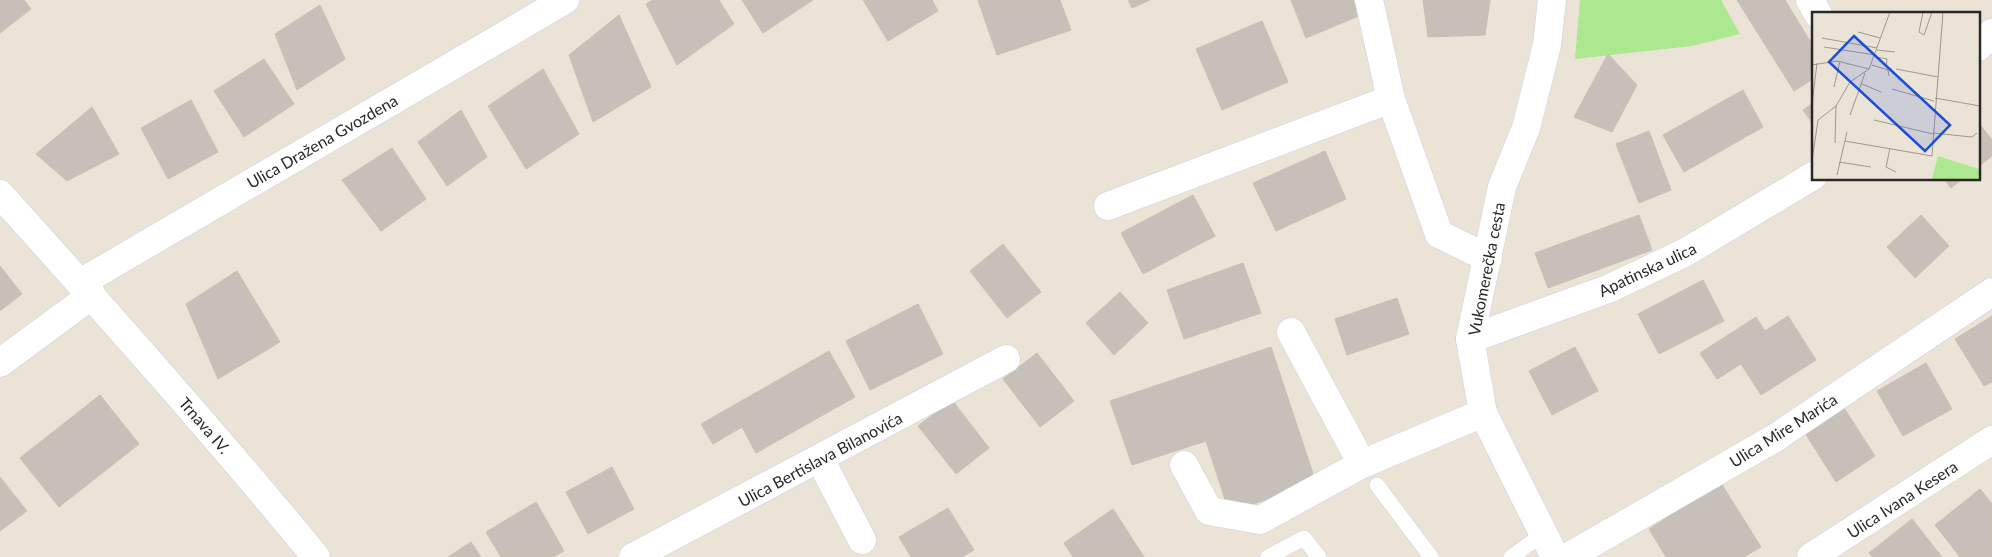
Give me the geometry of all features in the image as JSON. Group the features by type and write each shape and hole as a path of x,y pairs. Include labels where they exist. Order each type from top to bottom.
{"street":[{"name":"Ulica Dražena Gvozdena","path":"86,289 565,0"},
{"path":"1369,0 1391,99 1439,234 1488,258"},
{"name":"Vukomerečka cesta","path":"1549,545 1483,413 1470,339 1502,187 1526,128 1548,45 1552,0"},
{"path":"1810,0 1817,12"},
{"path":"1980,45 1992,33"},
{"path":"1108,206 1391,99"},
{"name":"Apatinska ulica","path":"1470,339 1608,289 1669,261 1812,177"},
{"name":"Trnava IV.","path":"0,194 86,289 316,557"},
{"path":"0,363 86,289"},
{"name":"Ulica Mire Marića","path":"1568,557 1775,438 1992,292"},
{"path":"1291,332 1369,474"},
{"name":"Ulica Bertislava Bilanovića","path":"633,557 1006,359"},
{"path":"1184,465 1209,511 1260,520 1369,474 1483,413"},
{"name":"Ulica Ivana Kesera","path":"1811,557 1992,440"},
{"path":"820,459 862,540"}],"lane":[{"path":"1369,474 1431,557"},
{"path":"1268,557 1304,538 1319,557"},
{"path":"1511,557 1549,545"}],"green space":[{"path":"1580,0 1721,0 1740,34 1692,46 1575,59"}],"building":[{"path":"0,0 24,0 31,9 0,33"},
{"path":"653,0 719,0 734,24 677,65 646,4"},
{"path":"742,0 813,0 763,33"},
{"path":"863,0 932,0 938,11 888,41"},
{"path":"978,0 1060,0 1071,30 997,55"},
{"path":"1128,0 1150,0 1132,8"},
{"path":"1291,0 1353,0 1359,16 1306,38"},
{"path":"1423,0 1490,0 1485,35 1428,37"},
{"path":"1737,0 1785,0 1812,44 1812,80 1794,91"},
{"path":"320,5 345,59 297,90 275,34"},
{"path":"619,15 651,87 593,122 569,55"},
{"path":"1262,21 1288,82 1222,110 1196,49"},
{"path":"1608,54 1637,85 1612,132 1574,117"},
{"path":"264,59 294,104 244,137 214,91"},
{"path":"543,69 579,134 526,169 488,106"},
{"path":"1743,90 1763,127 1684,172 1663,135"},
{"path":"191,100 218,152 168,179 141,128"},
{"path":"1812,104 1812,123 1803,110"},
{"path":"92,107 119,154 67,181 36,154"},
{"path":"461,110 487,157 447,186 418,142"},
{"path":"1980,125 1992,140 1992,156 1980,165"},
{"path":"1649,131 1671,190 1639,203 1616,144"},
{"path":"392,148 426,199 381,231 342,180"},
{"path":"1325,151 1346,199 1276,231 1253,183"},
{"path":"1945,180 1961,180 1951,188"},
{"path":"1193,195 1215,236 1143,274 1121,233"},
{"path":"1639,215 1652,250 1548,288 1535,253"},
{"path":"1921,215 1949,246 1915,278 1887,247"},
{"path":"1003,244 1041,292 1007,318 970,271"},
{"path":"1243,263 1261,313 1184,339 1167,290"},
{"path":"0,266 22,294 0,311"},
{"path":"237,271 280,342 218,379 186,304"},
{"path":"1703,280 1724,321 1659,354 1638,314"},
{"path":"1120,292 1148,323 1114,355 1086,323"},
{"path":"1397,298 1409,334 1347,355 1335,319"},
{"path":"918,304 943,354 870,390 846,341"},
{"path":"1788,316 1816,360 1761,395 1741,364 1717,379 1700,353 1756,317 1765,331"},
{"path":"1992,316 1992,382 1984,386 1955,339"},
{"path":"1271,347 1316,483 1229,512 1206,441 1132,465 1110,401"},
{"path":"1575,347 1598,391 1552,415 1529,371"},
{"path":"829,351 855,397 756,453 742,427 713,444 701,424"},
{"path":"1037,353 1074,401 1040,427 1003,379"},
{"path":"1926,363 1952,409 1903,436 1877,391"},
{"path":"100,395 139,444 59,507 20,458"},
{"path":"952,400 989,448 956,474 918,426"},
{"path":"1844,408 1875,456 1836,482 1805,433"},
{"path":"612,467 634,509 588,534 566,492"},
{"path":"0,477 27,511 0,531"},
{"path":"1721,483 1761,547 1744,557 1666,557 1649,529"},
{"path":"1980,489 1992,504 1992,557 1960,557 1935,525"},
{"path":"536,502 564,551 553,557 501,557 486,532"},
{"path":"948,508 974,550 962,557 911,557 899,537"},
{"path":"1113,509 1144,557 1073,557 1064,543"},
{"path":"1912,519 1942,557 1873,557 1869,553"},
{"path":"471,542 481,557 448,557"}]}
